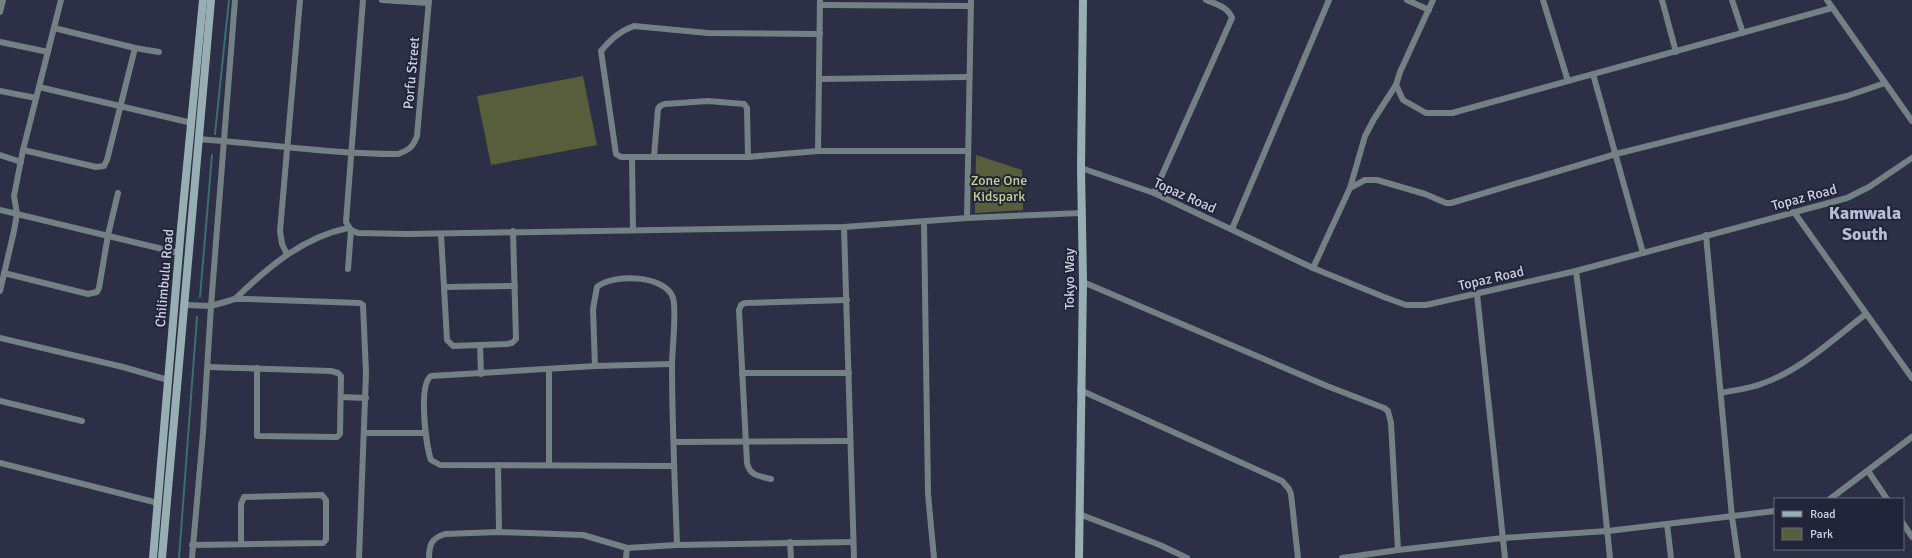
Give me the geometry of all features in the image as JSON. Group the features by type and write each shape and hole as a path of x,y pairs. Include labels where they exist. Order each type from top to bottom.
{"main road":[{"name":"Chilimbulu Road","path":"153,558 179,252 203,0"},
{"name":"Chilimbulu Road","path":"162,558 186,305 211,0"},
{"name":"Tokyo Way","path":"1079,558 1080,390 1083,282 1081,168 1083,0"}],"street":[{"path":"0,12 3,0"},
{"path":"0,291 17,214 14,196 23,150 60,0"},
{"path":"192,558 208,367 211,306 235,0"},
{"path":"287,254 282,244 280,231 300,0"},
{"path":"348,269 350,229 346,222 350,152 363,0"},
{"path":"382,0 428,2"},
{"path":"1154,193 1232,18 1230,12 1206,0"},
{"path":"1232,229 1329,0"},
{"path":"1406,0 1429,10"},
{"path":"1313,268 1350,188 1365,136 1396,85 1400,72 1433,0"},
{"path":"1543,0 1568,81"},
{"path":"1662,0 1676,52"},
{"path":"1732,0 1743,34"},
{"path":"1827,0 1912,120"},
{"name":"Porfu Street","path":"350,152 398,154 413,147 417,136 428,2"},
{"path":"818,151 820,2 971,3 967,218"},
{"path":"1396,85 1403,100 1426,113 1452,113 1743,34 1832,8"},
{"path":"820,34 708,33 634,26 625,30 612,38 601,51 616,154 621,157 632,157 748,156 818,151 968,151"},
{"path":"54,28 135,48 159,52"},
{"path":"0,42 48,52"},
{"path":"23,150 96,167 104,166 122,106 135,48"},
{"path":"1593,74 1643,253"},
{"path":"819,78 969,77"},
{"path":"1350,188 1371,178 1425,194 1446,203 1451,203 1616,154 1847,96 1885,83"},
{"path":"39,87 192,123"},
{"path":"0,91 36,98"},
{"path":"654,156 658,109 660,106 665,104 708,101 744,104 747,108 748,156"},
{"path":"199,139 288,146 319,151 350,152"},
{"path":"0,155 21,162"},
{"path":"632,157 633,230"},
{"name":"Topaz Road","path":"1081,168 1154,193 1313,268 1406,305 1426,305 1576,271 1794,212 1858,193 1912,158"},
{"path":"4,273 93,294 97,292 118,193"},
{"path":"0,210 179,252"},
{"path":"1794,212 1912,378"},
{"path":"234,299 255,279 287,254 326,233 350,229 368,234 441,234 513,231 844,227 967,218 1082,213"},
{"path":"924,222 928,494 934,558"},
{"path":"844,227 854,558"},
{"path":"441,234 447,340 453,346 507,344 515,342 513,231"},
{"path":"1706,236 1732,517 1738,558"},
{"path":"1576,271 1610,558"},
{"path":"595,366 593,308 594,293 597,287 602,282 622,278 634,278 652,282 668,290 674,300 672,364 677,545"},
{"path":"1083,282 1320,383 1384,408 1388,411 1391,423 1398,550"},
{"path":"444,287 515,286"},
{"path":"1477,294 1505,558"},
{"path":"186,305 211,306 234,299 292,299 360,303 363,305 366,398 361,481 359,558"},
{"path":"771,479 754,475 749,471 742,373 739,310 741,305 745,303 847,300"},
{"path":"1721,393 1760,385 1796,367 1866,314"},
{"path":"0,338 123,367 168,380"},
{"path":"480,345 481,374"},
{"path":"672,364 595,366 431,376 428,378 426,387 425,433 427,449 431,460 435,464 674,466"},
{"path":"208,367 257,368 338,373 341,376 340,434 337,437 259,437 257,434 257,368"},
{"path":"549,370 549,465"},
{"path":"742,373 849,372"},
{"path":"1080,390 1282,481 1289,489 1291,494 1298,558"},
{"path":"341,397 366,398"},
{"path":"0,401 82,421"},
{"path":"365,433 425,433"},
{"path":"1831,498 1912,437"},
{"path":"674,442 850,441"},
{"path":"0,463 158,504"},
{"path":"498,465 499,532"},
{"path":"1868,471 1886,498"},
{"path":"192,545 323,543 326,540 326,500 324,496 322,494 244,497 241,504 241,544"},
{"path":"1342,558 1503,538 1608,531 1774,511"},
{"path":"1079,514 1160,545 1187,558"},
{"path":"1667,524 1671,558"},
{"path":"1904,525 1912,537"},
{"path":"429,558 431,541 438,536 445,534 499,532 583,535 627,548 790,542 853,542"},
{"path":"790,542 791,558"},
{"path":"626,558 627,548"}],"green space":[{"path":"583,76 597,145 491,165 477,96"},
{"name":"Zone One Kidspark","path":"976,155 1022,170 1023,210 975,213"}],"waterway":[{"path":"215,134 229,0"},
{"path":"200,297 212,155"},
{"path":"179,558 197,317"}],"district":[{"name":"Kamwala South","path":"1865,223"}]}
